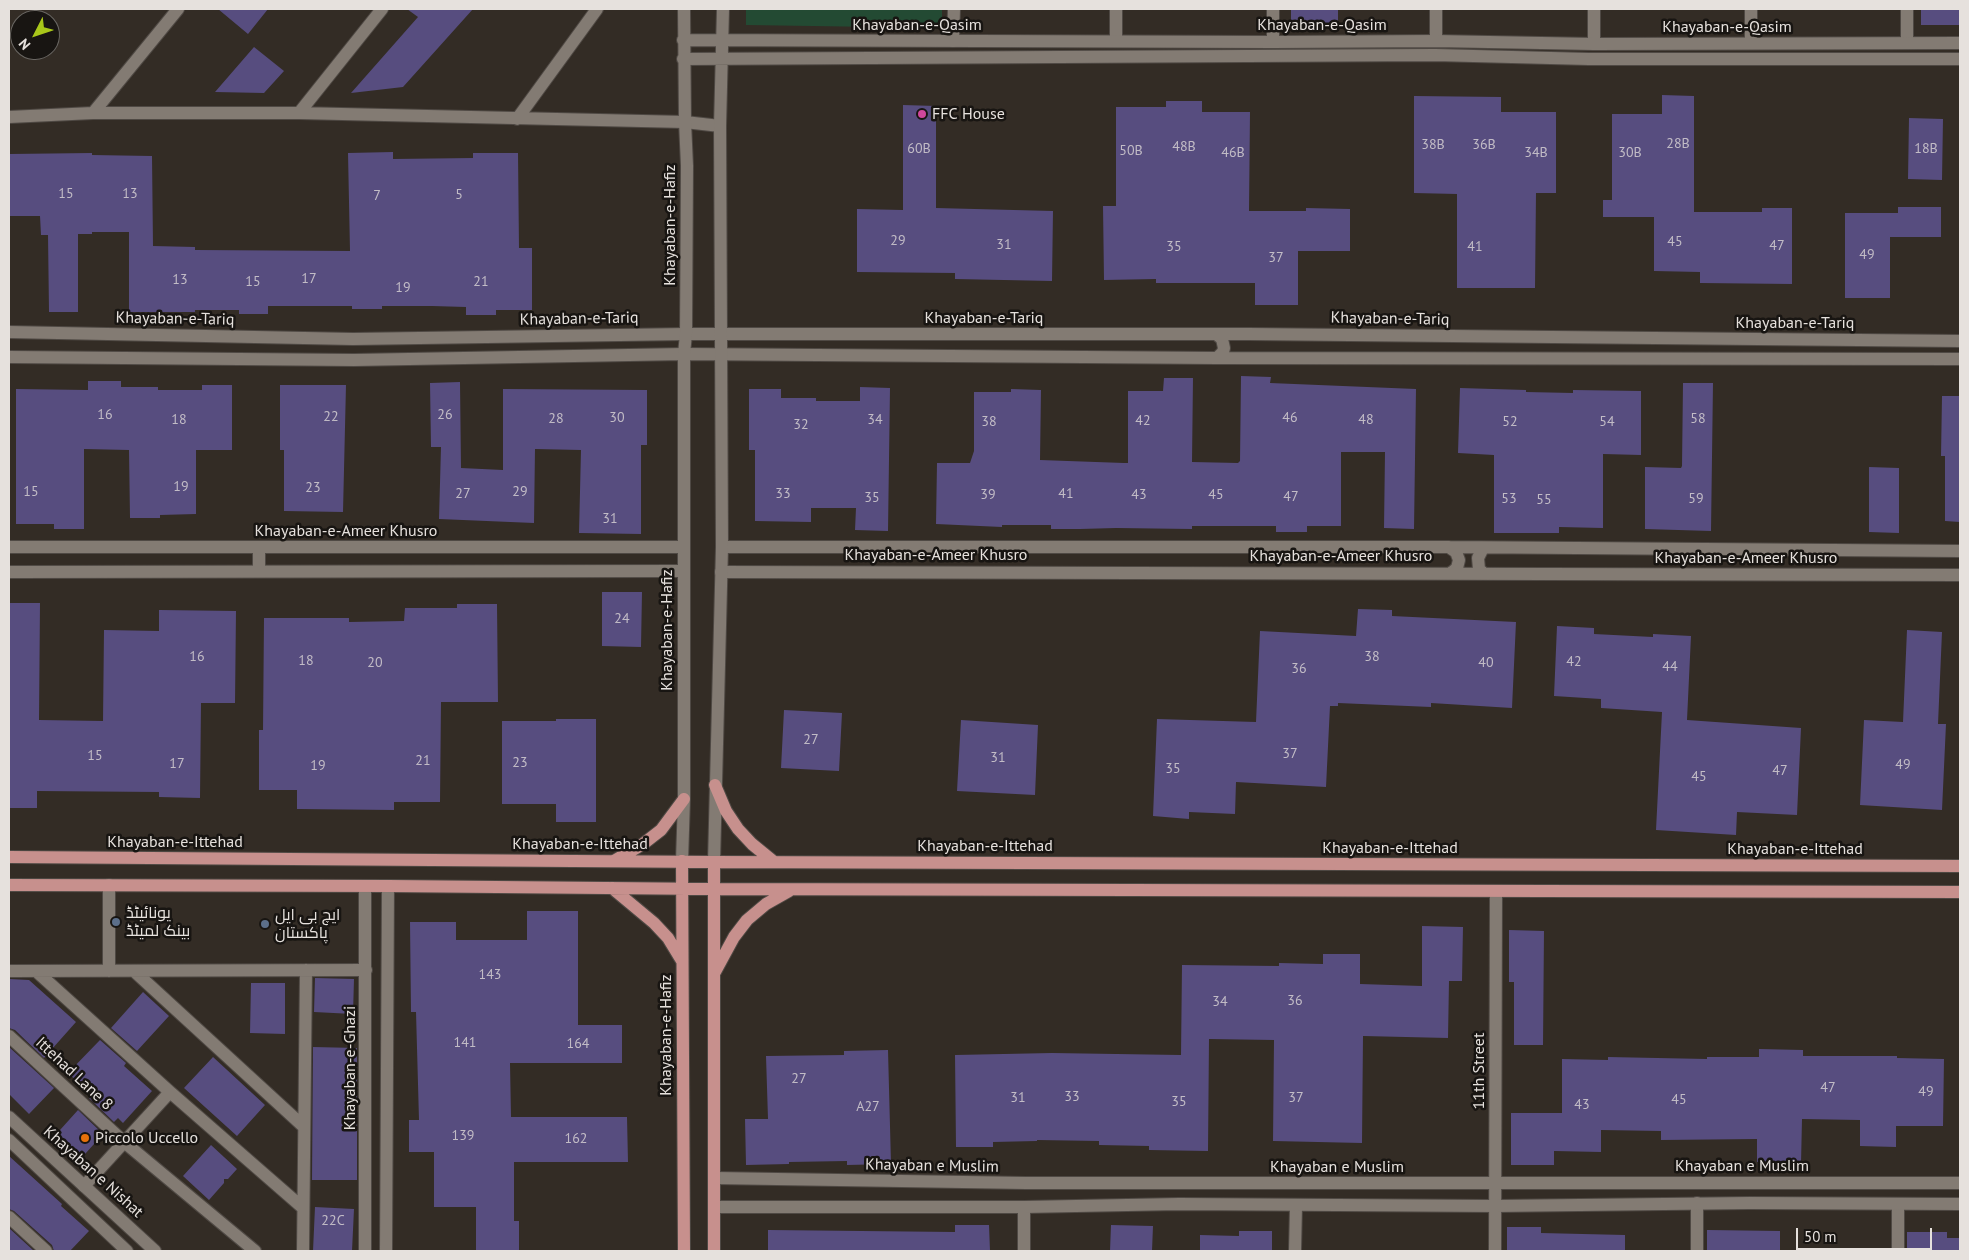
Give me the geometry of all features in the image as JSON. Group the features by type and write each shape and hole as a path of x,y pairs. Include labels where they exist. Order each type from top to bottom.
{"main road":[{"path":"715,785 726,811 738,829 752,844 774,862"},
{"path":"614,861 662,830 684,799"},
{"name":"Khayaban-e-Ittehad","path":"9,858 1960,866"},
{"name":"Khayaban-e-Hafiz","path":"682,861 684,1251"},
{"path":"714,862 714,1251"},
{"path":"9,885 791,890 1960,892"},
{"path":"612,888 654,923 668,938 682,961"},
{"path":"714,974 734,937 747,920 766,904 791,890"}],"street":[{"path":"94,113 178,9"},
{"path":"299,113 382,9"},
{"path":"517,119 597,9"},
{"name":"Khayaban-e-Hafiz","path":"682,861 684,799 684,354 686,334 687,166 684,122 684,9"},
{"path":"714,862 722,546 720,126 723,9"},
{"path":"953,41 954,9"},
{"path":"1116,9 1116,41"},
{"path":"1273,9 1273,42"},
{"path":"1436,9 1436,41"},
{"path":"1594,9 1594,44"},
{"path":"1751,9 1751,43"},
{"path":"1907,9 1907,42"},
{"name":"Khayaban-e-Qasim","path":"683,40 1436,41 1594,44 1960,43"},
{"name":"Khayaban-e-Qasim","path":"684,59 1425,55 1589,59 1960,59"},
{"path":"9,117 94,113 299,113 684,122 720,126"},
{"name":"Khayaban-e-Tariq","path":"9,332 353,339 686,334 1248,334 1960,341"},
{"path":"1216,334 1222,339 1224,348 1218,358"},
{"path":"1248,334 1243,340 1242,348 1246,355 1254,358"},
{"path":"393,338 388,343 386,350 390,356 396,359"},
{"path":"353,339 356,341 359,349 354,360"},
{"path":"1779,340 1779,358"},
{"path":"9,358 354,360 684,354 722,356 1218,358 1960,359"},
{"name":"Khayaban-e-Ameer Khusro","path":"722,546 1449,547 1960,551"},
{"name":"Khayaban-e-Ameer Khusro","path":"9,547 684,547"},
{"path":"259,547 259,571"},
{"path":"1449,547 1456,552 1459,560 1457,568 1451,573"},
{"path":"1483,548 1478,558 1480,569 1483,573"},
{"path":"9,572 684,571"},
{"name":"Khayaban-e-Ameer Khusro","path":"721,572 1960,575"},
{"path":"109,885 109,971"},
{"name":"Khayaban-e-Ghazi","path":"366,886 366,1251"},
{"path":"386,1251 388,886"},
{"name":"11th Street","path":"1496,891 1496,1251"},
{"path":"303,1251 306,970"},
{"path":"9,971 366,970"},
{"path":"36,971 170,1092 303,1208"},
{"path":"134,971 303,1126"},
{"name":"Ittehad Lane 8","path":"9,1036 124,1142 255,1251"},
{"path":"84,1186 170,1092"},
{"name":"Khayaban e Nishat","path":"9,1117 155,1251"},
{"name":"Khayaban e Nishat","path":"9,1140 127,1251"},
{"name":"Khayaban e Muslim","path":"714,1178 1026,1183 1960,1183"},
{"path":"1749,1182 1749,1203"},
{"path":"1177,1183 1179,1204"},
{"path":"1581,1184 1581,1205"},
{"path":"714,1207 1024,1207 1179,1204 1296,1206 1697,1203 1960,1204"},
{"path":"1697,1203 1697,1251"},
{"path":"1898,1204 1898,1251"},
{"path":"1295,1251 1296,1206"},
{"path":"1024,1207 1024,1251"},
{"path":"9,1217 46,1251"}],"green space":[{"path":"746,9 942,9 942,28 746,25"}],"building":[{"path":"218,9 268,9 248,34"},
{"path":"407,9 473,9 403,87 351,93 418,17"},
{"path":"1291,9 1338,9 1338,23 1291,23"},
{"path":"1921,9 1960,9 1960,25 1921,25"},
{"path":"254,47 284,71 264,93 215,92"},
{"path":"1662,95 1694,96 1694,212 1762,212 1762,208 1792,208 1792,284 1700,283 1700,272 1654,271 1654,217 1603,217 1603,200 1612,200 1612,114 1662,114"},
{"path":"1414,96 1501,97 1501,112 1556,112 1556,193 1536,193 1535,288 1457,288 1457,194 1414,193"},
{"path":"1166,101 1202,101 1202,112 1250,112 1249,211 1306,211 1306,208 1350,209 1350,251 1298,251 1298,305 1255,305 1255,283 1156,283 1156,279 1104,280 1103,206 1116,206 1116,107 1166,107"},
{"path":"903,105 936,106 936,208 1053,211 1052,281 955,279 955,273 857,272 857,209 903,210"},
{"path":"1909,118 1943,119 1942,180 1908,179"},
{"path":"393,152 393,159 473,158 473,153 518,153 519,248 532,248 532,310 496,310 496,315 466,315 466,307 382,306 382,309 352,309 352,306 268,306 268,314 239,314 239,310 129,312 129,232 92,232 92,234 78,234 78,312 49,312 48,235 41,235 40,216 9,216 9,154 92,153 92,155 152,156 153,246 195,247 195,250 350,251 348,153"},
{"path":"1898,207 1941,207 1941,237 1890,237 1890,298 1845,298 1845,213 1898,213"},
{"path":"1241,376 1271,377 1270,383 1416,389 1414,529 1384,528 1385,452 1341,452 1341,526 1307,526 1307,532 1276,532 1276,526 1192,526 1192,529 1051,529 1051,525 1002,525 1002,527 936,524 937,463 970,463 974,451 974,392 1011,392 1011,389 1041,390 1040,460 1128,463 1128,391 1163,391 1164,378 1193,378 1192,462 1238,463 1240,461"},
{"path":"88,381 121,381 121,387 158,387 158,390 202,390 202,385 232,385 232,450 196,450 196,514 160,515 160,518 130,518 129,450 84,449 84,529 54,529 54,524 16,524 16,389 88,390"},
{"path":"460,382 461,468 503,470 503,389 647,390 647,445 641,445 641,534 579,533 581,450 535,449 534,523 439,519 441,447 431,447 430,383"},
{"path":"1683,383 1713,383 1711,531 1645,529 1645,467 1681,468 1682,466"},
{"path":"280,385 346,385 343,512 284,511 284,450 280,450"},
{"path":"860,387 890,388 888,531 855,530 856,508 811,508 811,522 755,521 755,450 749,450 749,389 781,389 781,398 816,398 816,401 860,401"},
{"path":"1460,388 1573,393 1573,390 1641,391 1641,455 1603,454 1603,528 1559,527 1559,533 1494,533 1494,455 1458,453"},
{"path":"1942,396 1960,396 1960,522 1945,521 1945,456 1941,456"},
{"path":"1869,467 1899,468 1899,533 1869,532"},
{"path":"602,592 642,592 641,647 602,646"},
{"path":"9,603 40,603 39,720 103,721 104,630 159,631 159,610 236,611 235,703 201,703 200,798 159,797 159,792 37,791 37,808 9,808"},
{"path":"457,604 497,604 498,702 441,702 440,802 394,802 394,810 297,809 297,790 259,790 259,730 263,730 264,618 349,618 349,622 404,621 405,608 457,608"},
{"path":"1358,609 1392,610 1392,616 1516,622 1512,708 1431,703 1431,707 1338,703 1338,706 1330,706 1326,787 1236,782 1235,814 1189,812 1189,819 1153,816 1157,719 1256,722 1260,631 1356,636"},
{"path":"1557,626 1594,628 1594,634 1653,637 1653,634 1691,636 1687,720 1801,728 1797,815 1737,812 1736,835 1656,830 1662,712 1601,708 1601,699 1554,696"},
{"path":"1907,630 1942,632 1938,724 1946,724 1942,810 1860,805 1864,720 1903,722"},
{"path":"784,710 842,713 839,771 781,768"},
{"path":"556,719 596,719 596,822 556,822 556,804 502,804 502,721 556,721"},
{"path":"961,720 1038,725 1035,795 957,791"},
{"path":"527,911 578,911 578,1025 622,1025 622,1063 510,1063 511,1117 627,1117 628,1162 514,1162 514,1221 519,1221 519,1251 476,1251 476,1207 434,1207 434,1152 409,1152 409,1120 419,1120 416,1012 411,1012 410,922 456,922 456,940 527,940"},
{"path":"1422,926 1463,927 1462,981 1449,981 1448,1038 1363,1036 1362,1143 1273,1141 1274,1040 1209,1039 1208,1151 1149,1150 1149,1146 1099,1145 1099,1141 1037,1140 993,1142 993,1147 956,1147 955,1055 1052,1053 1181,1055 1182,965 1279,966 1279,963 1323,964 1323,954 1360,954 1360,984 1422,986"},
{"path":"1509,930 1544,931 1543,1045 1514,1045 1514,982 1509,982"},
{"path":"315,978 354,979 353,1014 314,1012"},
{"path":"9,979 29,980 76,1022 44,1058 15,1030 9,1028"},
{"path":"251,983 285,983 285,1034 250,1033"},
{"path":"143,992 169,1016 137,1051 111,1028"},
{"path":"100,1040 126,1063 124,1066 152,1091 123,1123 118,1118 114,1122 89,1098 92,1095 68,1073"},
{"path":"9,1047 54,1088 29,1114 9,1094"},
{"path":"313,1047 357,1048 357,1180 312,1180"},
{"path":"1759,1049 1803,1050 1803,1056 1897,1056 1897,1058 1944,1059 1943,1126 1896,1126 1896,1147 1860,1146 1860,1120 1802,1119 1801,1164 1757,1162 1757,1139 1661,1140 1661,1131 1601,1130 1601,1152 1554,1151 1554,1165 1511,1165 1511,1113 1562,1113 1562,1059 1608,1060 1608,1057 1707,1059 1707,1057 1759,1057"},
{"path":"888,1050 891,1164 847,1165 847,1161 746,1165 745,1119 768,1119 766,1056 844,1055 844,1051"},
{"path":"213,1057 265,1105 237,1136 184,1088"},
{"path":"78,1110 103,1134 77,1163 51,1140"},
{"path":"211,1145 237,1169 228,1179 224,1179 224,1183 209,1200 183,1176"},
{"path":"9,1156 89,1231 70,1251 54,1251 52,1245 14,1211 9,1209"},
{"path":"315,1207 354,1209 352,1251 313,1251"},
{"path":"955,1225 989,1225 990,1251 768,1251 768,1230 955,1232"},
{"path":"1111,1225 1153,1226 1152,1251 1110,1251"},
{"path":"1507,1227 1541,1227 1541,1233 1625,1235 1625,1251 1507,1251"},
{"path":"9,1228 34,1251 9,1251"},
{"path":"1707,1230 1780,1231 1780,1251 1707,1251"},
{"path":"1239,1231 1272,1231 1272,1251 1200,1251 1200,1235 1239,1236"},
{"path":"1907,1232 1947,1232 1947,1238 1960,1238 1960,1251 1907,1251"}],"place":[{"name":"FFC House","path":"922,114"},
{"name":"یونائیٹڈ بینک لمیٹڈ","path":"116,922"},
{"name":"ایچ بی ایل پاکستان","path":"265,924"},
{"name":"Piccolo Uccello","path":"85,1138"}]}
